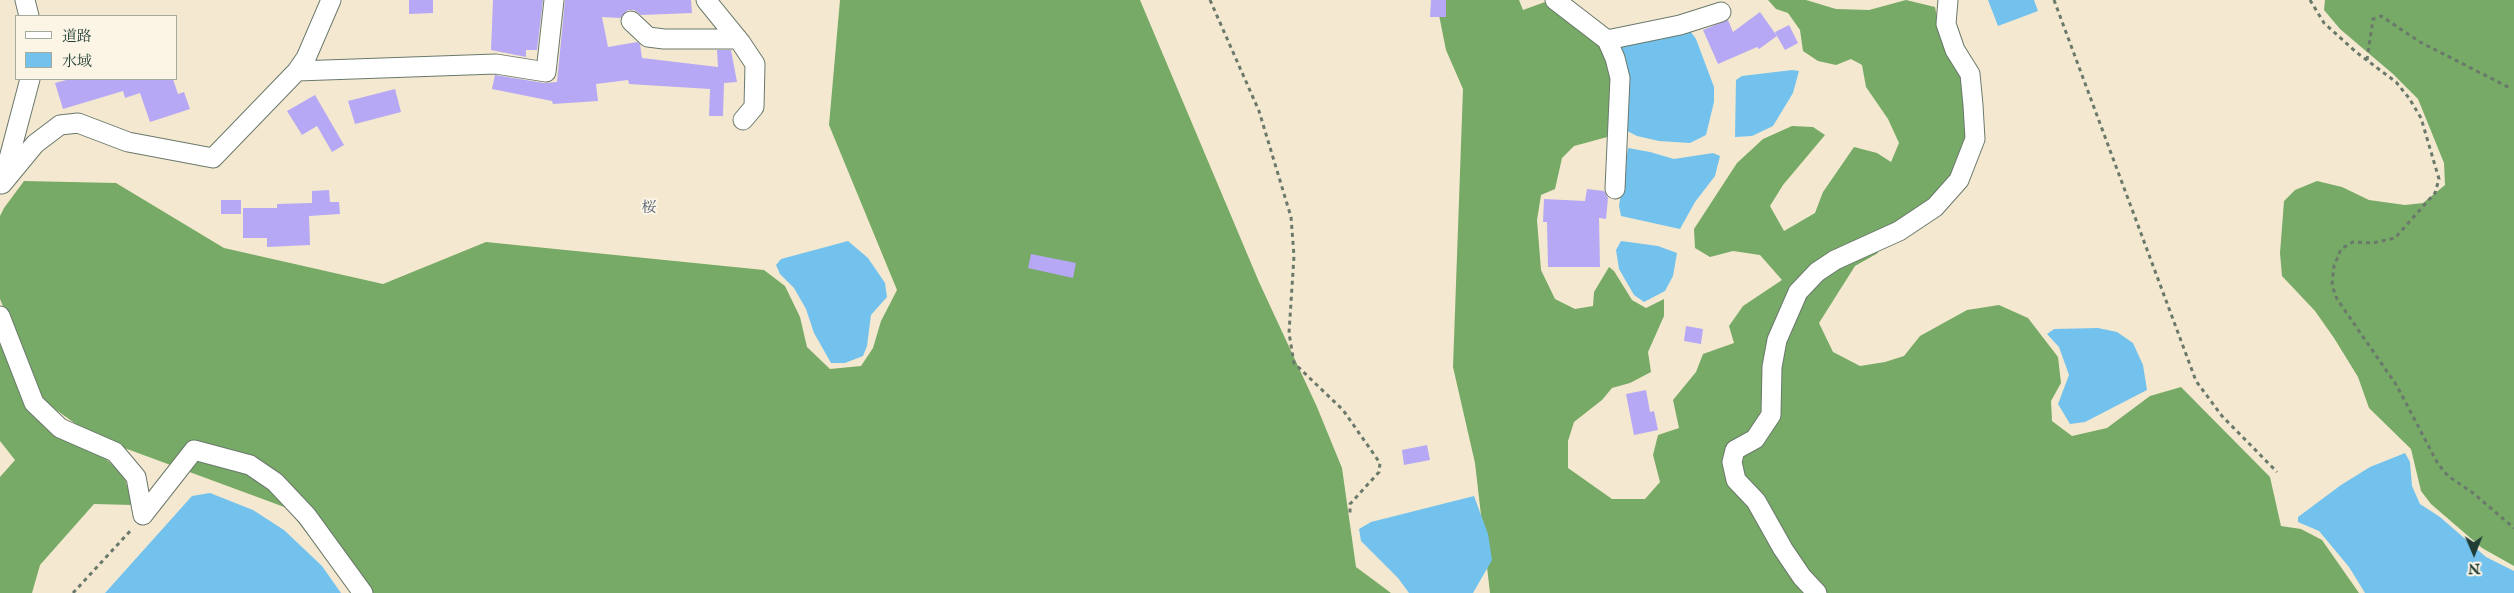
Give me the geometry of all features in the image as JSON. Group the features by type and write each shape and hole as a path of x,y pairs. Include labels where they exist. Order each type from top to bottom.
{"street":[{"path":"25,0 29,15"},
{"path":"1,188 35,144 60,125 78,123 128,142 213,158 297,71 306,58 332,0"},
{"path":"297,71 496,64 546,72 554,0"},
{"path":"706,0 738,39 755,64 754,106 743,120"},
{"path":"1555,0 1607,40 1615,58 1620,78 1615,189"},
{"path":"1817,593 1802,577 1783,549 1756,501 1736,480 1732,462 1735,450 1755,439 1771,415 1772,367 1778,340 1798,292 1817,272 1836,260 1899,231 1935,208 1959,180 1975,139 1973,105 1970,74 1955,50 1946,24 1948,0"},
{"path":"1607,40 1680,25 1721,12"},
{"path":"631,21 648,37 664,40 738,39"},
{"path":"1,188 30,80"},
{"path":"0,316 34,403 60,428 116,452 136,477 143,515"},
{"path":"143,515 194,450 250,465 275,482 307,516 363,593"}],"path":[{"path":"1210,0 1259,111 1291,217 1294,256 1289,333 1294,363 1343,410 1380,463 1379,472 1350,504 1350,514"},
{"path":"2054,0 2196,381 2222,416 2277,472"},
{"path":"2310,0 2324,23 2396,82 2409,98 2421,118 2439,179 2435,193 2395,238 2373,243 2353,242 2341,248 2334,266 2332,285 2337,299 2397,386 2438,464 2448,476 2473,493 2514,528"},
{"path":"2367,60 2373,18 2380,16 2420,42 2510,88"},
{"path":"74,593 143,515"}],"green space":[{"path":"840,0 1140,0 1259,282 1317,407 1342,468 1356,567 1391,593 354,593 287,508 119,446 80,427 41,399 0,299 0,216 24,181 116,183 224,248 383,284 486,242 764,270 785,286 800,317 807,347 830,369 861,366 873,348 881,321 897,290 829,125"},
{"path":"1436,0 1519,0 1523,10 1545,2 1594,36 1606,56 1615,79 1611,136 1574,146 1562,158 1555,189 1541,195 1537,220 1541,270 1555,299 1575,309 1593,306 1594,292 1609,267 1614,271 1632,300 1646,308 1664,299 1664,316 1648,352 1651,372 1630,383 1612,388 1602,400 1574,422 1568,441 1568,468 1612,499 1645,499 1660,482 1653,455 1658,435 1679,428 1673,400 1696,372 1703,354 1734,343 1729,326 1743,306 1782,280 1760,255 1733,251 1710,257 1695,248 1694,229 1737,163 1763,139 1792,126 1813,127 1825,135 1783,185 1770,206 1784,231 1815,213 1823,192 1854,147 1877,153 1891,162 1899,143 1888,119 1866,87 1862,65 1851,59 1836,65 1818,61 1803,51 1800,30 1788,13 1776,9 1768,0 1806,0 1836,9 1869,10 1906,0 1935,7 1939,28 1965,80 1967,150 1954,180 1928,206 1870,237 1878,253 1855,266 1819,323 1833,352 1860,366 1885,362 1904,356 1920,336 1967,310 1999,305 2028,318 2058,357 2061,383 2051,401 2052,421 2072,436 2107,428 2150,396 2181,387 2270,477 2281,526 2301,529 2322,540 2359,593 1490,593 1475,463 1453,367 1463,89 1446,50"},
{"path":"2325,0 2514,0 2514,566 2482,548 2431,504 2421,491 2411,449 2369,408 2358,377 2334,338 2315,311 2282,276 2280,253 2284,201 2295,190 2317,181 2342,187 2369,200 2405,205 2423,203 2445,185 2444,163 2418,99 2393,74 2340,29 2324,10"},
{"path":"0,333 29,408 102,455 124,476 133,505 94,504 40,565 32,593 0,593 0,477 15,460 0,441"}],"water":[{"path":"1988,0 2034,0 2038,11 1998,26"},
{"path":"1688,28 1696,39 1714,87 1714,102 1706,135 1690,143 1659,141 1637,136 1627,131 1627,104 1619,45"},
{"path":"1792,70 1799,71 1793,93 1773,126 1752,136 1735,137 1736,80 1742,76"},
{"path":"1628,148 1674,159 1713,153 1720,156 1715,176 1695,202 1680,229 1621,216 1619,206"},
{"path":"848,241 868,258 885,283 887,297 871,315 867,346 863,356 845,363 831,363 814,333 806,309 794,288 780,274 776,265 781,259"},
{"path":"1621,241 1658,246 1677,253 1673,276 1665,291 1644,302 1634,295 1619,269 1616,250"},
{"path":"2098,328 2117,332 2133,343 2143,365 2147,390 2085,422 2070,424 2058,404 2069,375 2059,347 2047,334 2054,329"},
{"path":"2405,453 2410,462 2412,486 2420,504 2440,517 2486,557 2514,571 2514,593 2365,593 2349,567 2319,531 2298,522 2298,517 2341,485 2370,467"},
{"path":"210,493 253,510 284,530 322,566 341,593 105,593 192,496"},
{"path":"1474,496 1488,534 1492,560 1473,593 1409,593 1398,578 1361,541 1359,529 1371,522"}],"building":[{"path":"409,0 433,0 433,13 409,14"},
{"path":"493,0 543,0 537,50 526,50 526,57 491,50"},
{"path":"565,0 691,0 692,13 641,15 634,10 628,10 620,18 602,17 608,47 637,42 640,44 642,58 718,67 717,50 731,50 737,82 724,83 723,116 709,116 710,89 629,84 628,80 596,84 598,101 553,104 552,101 492,89 495,75 544,83 557,82"},
{"path":"1431,0 1446,0 1446,17 1430,17"},
{"path":"1760,12 1777,36 1759,49 1757,47 1718,64 1703,30 1728,20 1733,32"},
{"path":"1789,25 1798,43 1785,50 1775,32"},
{"path":"66,80 173,80 178,94 184,92 190,109 150,122 140,93 125,98 123,91 63,109 55,83"},
{"path":"395,89 401,112 355,124 348,101"},
{"path":"315,95 344,145 332,152 317,126 302,135 287,111"},
{"path":"1587,189 1604,191 1608,198 1606,219 1599,218 1600,267 1548,267 1547,222 1543,222 1544,199 1585,201"},
{"path":"329,190 330,202 339,202 340,214 309,216 310,245 267,247 267,238 243,238 243,208 277,208 277,204 312,203 312,191"},
{"path":"221,200 241,200 241,214 221,214"},
{"path":"1031,254 1076,263 1073,278 1028,268"},
{"path":"1686,326 1703,329 1701,344 1684,341"},
{"path":"1646,390 1650,412 1654,411 1658,430 1634,435 1626,394"},
{"path":"1427,445 1430,460 1404,465 1402,450"}],"district":[{"name":"桜","path":"649,209"}]}
